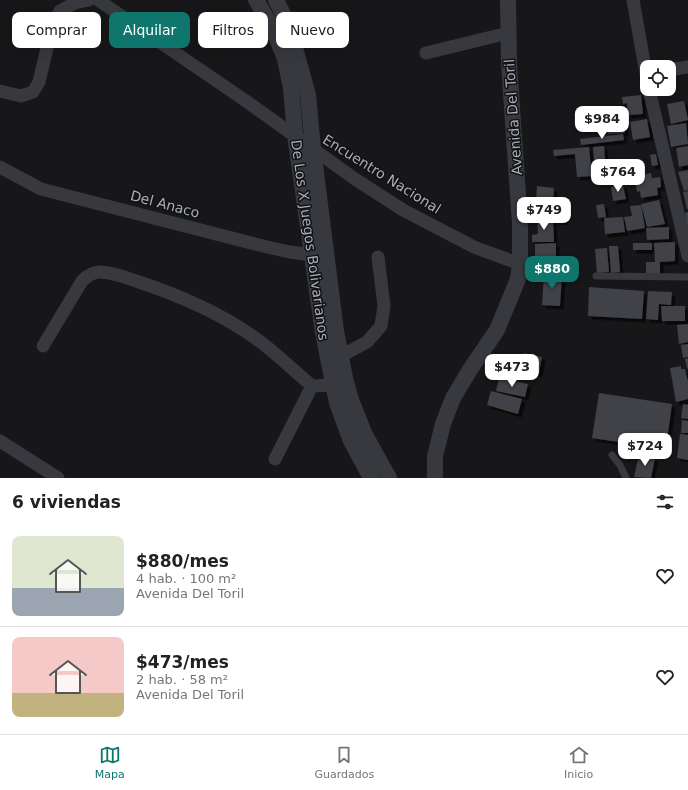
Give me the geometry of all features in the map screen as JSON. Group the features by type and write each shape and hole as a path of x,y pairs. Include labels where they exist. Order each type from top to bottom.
{"street":[{"path":"0,91 20,96 33,92 39,82 52,27 60,11 75,3 89,0"},
{"name":"Encuentro Nacional","path":"98,0 295,135 355,179 403,210 474,247 520,264"},
{"name":"De Los X Juegos Bolivarianos","path":"256,0 273,29 285,59 291,88 295,135 319,256 351,400 365,435 389,478"},
{"name":"Avenida Del Toril","path":"435,478 435,456 443,424 453,398 497,330 518,279 520,264 520,224 508,33 508,0"},
{"path":"633,0 644,60"},
{"path":"273,29 282,2"},
{"name":"De Los X Juegos Bolivarianos","path":"282,2 285,12"},
{"path":"426,53 508,33"},
{"name":"De Los X Juegos Bolivarianos","path":"295,48 308,95 313,149 323,333 337,403 351,441 371,478"},
{"path":"676,69 688,67"},
{"path":"651,96 688,256"},
{"name":"Del Anaco","path":"0,167 41,189 254,244 290,252 319,256"},
{"path":"341,356 367,342 381,326 384,306 378,257"},
{"path":"43,346 82,281 89,274 100,272 115,274 158,288 190,301 230,321 259,341 312,386 333,385"},
{"path":"275,459 312,386"},
{"path":"0,441 58,478"}],"lane":[{"path":"596,276 688,277"},
{"path":"612,455 620,465 626,478"}],"building":[{"path":"640,95 643,114 628,115 627,103 623,104 622,97"},
{"path":"684,101 688,120 671,124 667,104"},
{"path":"647,119 650,137 633,140 630,122"},
{"path":"686,123 688,144 671,147 667,126"},
{"path":"624,126 625,133 608,134 607,127"},
{"path":"623,134 624,140 581,145 580,139"},
{"path":"604,146 605,159 594,160 593,147"},
{"path":"688,146 688,165 679,167 676,148"},
{"path":"589,147 592,176 577,177 575,154 554,156 553,150"},
{"path":"656,154 658,165 652,166 650,155"},
{"path":"606,161 607,169 615,168 616,174 597,176 596,162"},
{"path":"688,170 688,190 684,191 678,172"},
{"path":"651,173 652,178 660,177 661,187 657,188 658,195 641,198 640,191 637,192 635,179 641,179 640,175"},
{"path":"623,185 626,199 613,201 611,187"},
{"path":"537,186 554,188 553,202 536,200"},
{"path":"688,191 688,209 687,209 683,192"},
{"path":"659,200 665,224 647,227 641,204"},
{"path":"559,201 560,209 553,210 552,202"},
{"path":"551,202 551,212 531,213 530,207 536,206 536,203"},
{"path":"604,204 606,217 598,218 596,205"},
{"path":"641,205 645,228 627,231 624,217 632,216 630,206"},
{"path":"554,211 564,211 564,221 554,221"},
{"path":"688,212 688,227 687,227 685,213"},
{"path":"623,217 625,232 605,234 604,218"},
{"path":"537,218 553,218 554,242 532,242 532,235 538,234"},
{"path":"669,227 669,239 647,240 646,228"},
{"path":"675,242 675,261 660,262 660,274 646,274 646,262 655,262 654,243"},
{"path":"556,243 556,260 535,260 535,244"},
{"path":"633,243 652,243 652,250 633,250"},
{"path":"609,246 618,246 620,272 611,273"},
{"path":"607,248 609,272 597,273 595,249"},
{"path":"533,262 555,262 555,268 560,268 560,273 533,273"},
{"path":"544,274 562,275 560,306 542,305"},
{"path":"589,287 644,291 642,319 588,316"},
{"path":"648,291 672,292 671,305 659,304 658,320 646,319"},
{"path":"661,306 685,306 685,321 662,321"},
{"path":"688,324 688,342 679,344 677,325"},
{"path":"688,344 688,357 683,358 681,345"},
{"path":"524,353 542,357 539,373 521,369"},
{"path":"688,358 688,368 687,369 685,359"},
{"path":"681,366 681,369 685,369 688,381 688,399 676,402 670,368"},
{"path":"499,378 528,384 525,397 496,391"},
{"path":"491,391 522,399 518,414 487,405"},
{"path":"599,393 672,404 666,448 645,445 644,455 631,453 632,444 592,438"},
{"path":"683,404 688,405 688,419 681,418"},
{"path":"682,420 688,421 688,433 681,433"},
{"path":"680,434 688,435 688,460 677,458"},
{"path":"639,455 655,458 651,478 634,477"}]}
